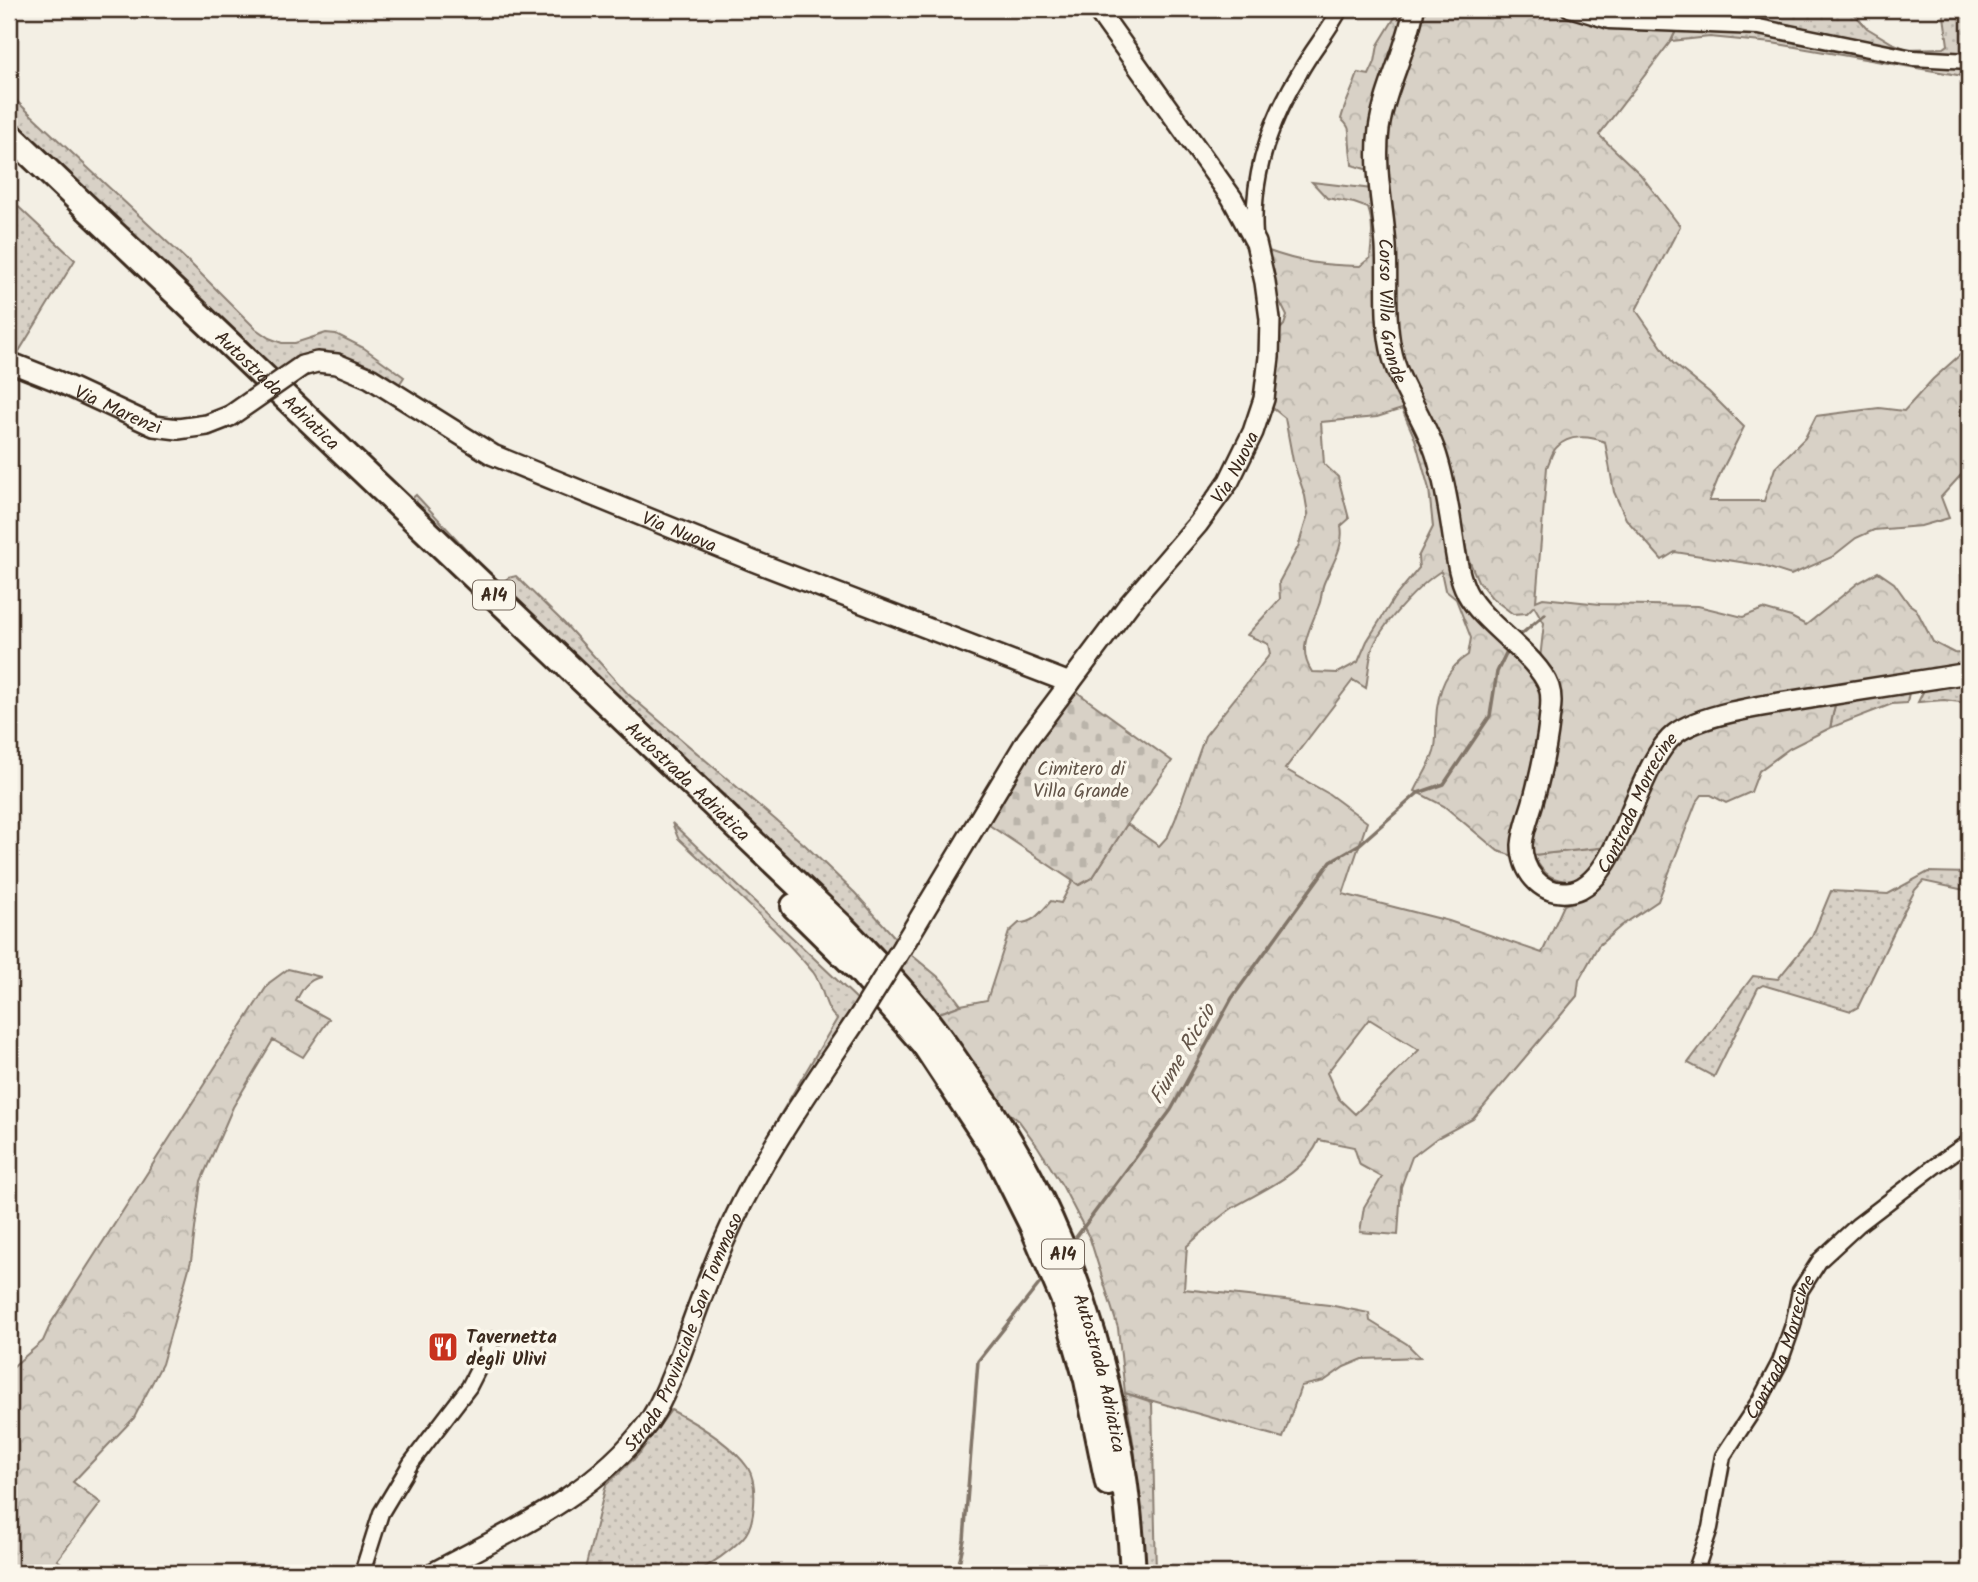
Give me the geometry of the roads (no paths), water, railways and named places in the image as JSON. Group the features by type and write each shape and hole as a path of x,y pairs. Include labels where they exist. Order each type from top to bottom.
{"highway":[{"name":"Autostrada Adriatica","path":"9,134 841,926 917,1008 996,1153 1032,1225 1063,1298 1128,1503 1133,1573"},
{"name":"Autostrada Adriatica","path":"9,156 832,942 955,1075"},
{"name":"Autostrada Adriatica","path":"1112,1457 1116,1573"}],"street":[{"name":"Via Nuova","path":"1097,9 1232,198 1255,243"},
{"name":"Via Nuova","path":"903,946 1027,740 1130,603 1198,524 1229,481 1253,432 1264,399 1270,319 1265,282 1255,243 1253,213 1256,181 1270,134 1300,72 1340,9"},
{"name":"Corso Villa Grande","path":"1414,9 1412,24 1384,106 1379,130 1377,174 1386,244 1391,350 1436,453 1446,489 1459,570 1474,604"},
{"path":"1569,9 1609,21 1759,27 1913,58 1969,61"},
{"name":"Via Marenzi","path":"9,362 154,426 178,429 207,425 230,416 302,366"},
{"name":"Via Nuova","path":"302,366 317,362 337,364 370,379 493,455 753,561 1070,683"},
{"name":"Contrada Morrecine","path":"1474,604 1548,684 1552,701 1546,754 1522,841 1524,862 1538,883 1549,890 1568,892 1589,884 1606,864 1656,757 1673,735 1686,727 1732,712 1969,673"},
{"name":"Strada Provinciale San Tommaso","path":"433,1573 581,1490 606,1470 649,1422 667,1387 725,1238 748,1192 779,1138 903,946"},
{"name":"Contrada Morrecine","path":"1695,1573 1710,1528 1723,1456 1760,1400 1780,1362 1793,1325 1800,1291 1820,1260 1858,1225 1969,1142"},
{"path":"362,1573 381,1513 411,1463 469,1387 493,1340"}],"waterway":[{"name":"Fiume Riccio","path":"1517,638 1545,614"},
{"name":"Fiume Riccio","path":"1071,1244 1171,1110 1232,998 1331,861 1360,844 1418,793 1444,784 1490,716 1497,672 1508,649"},
{"name":"Fiume Riccio","path":"957,1573 964,1540 978,1361 1044,1278"}],"place":[{"name":"Tavernetta degli Ulivi","path":"443,1347"}],"park label":[{"name":"Cimitero di Villa Grande","path":"1081,779"}]}
